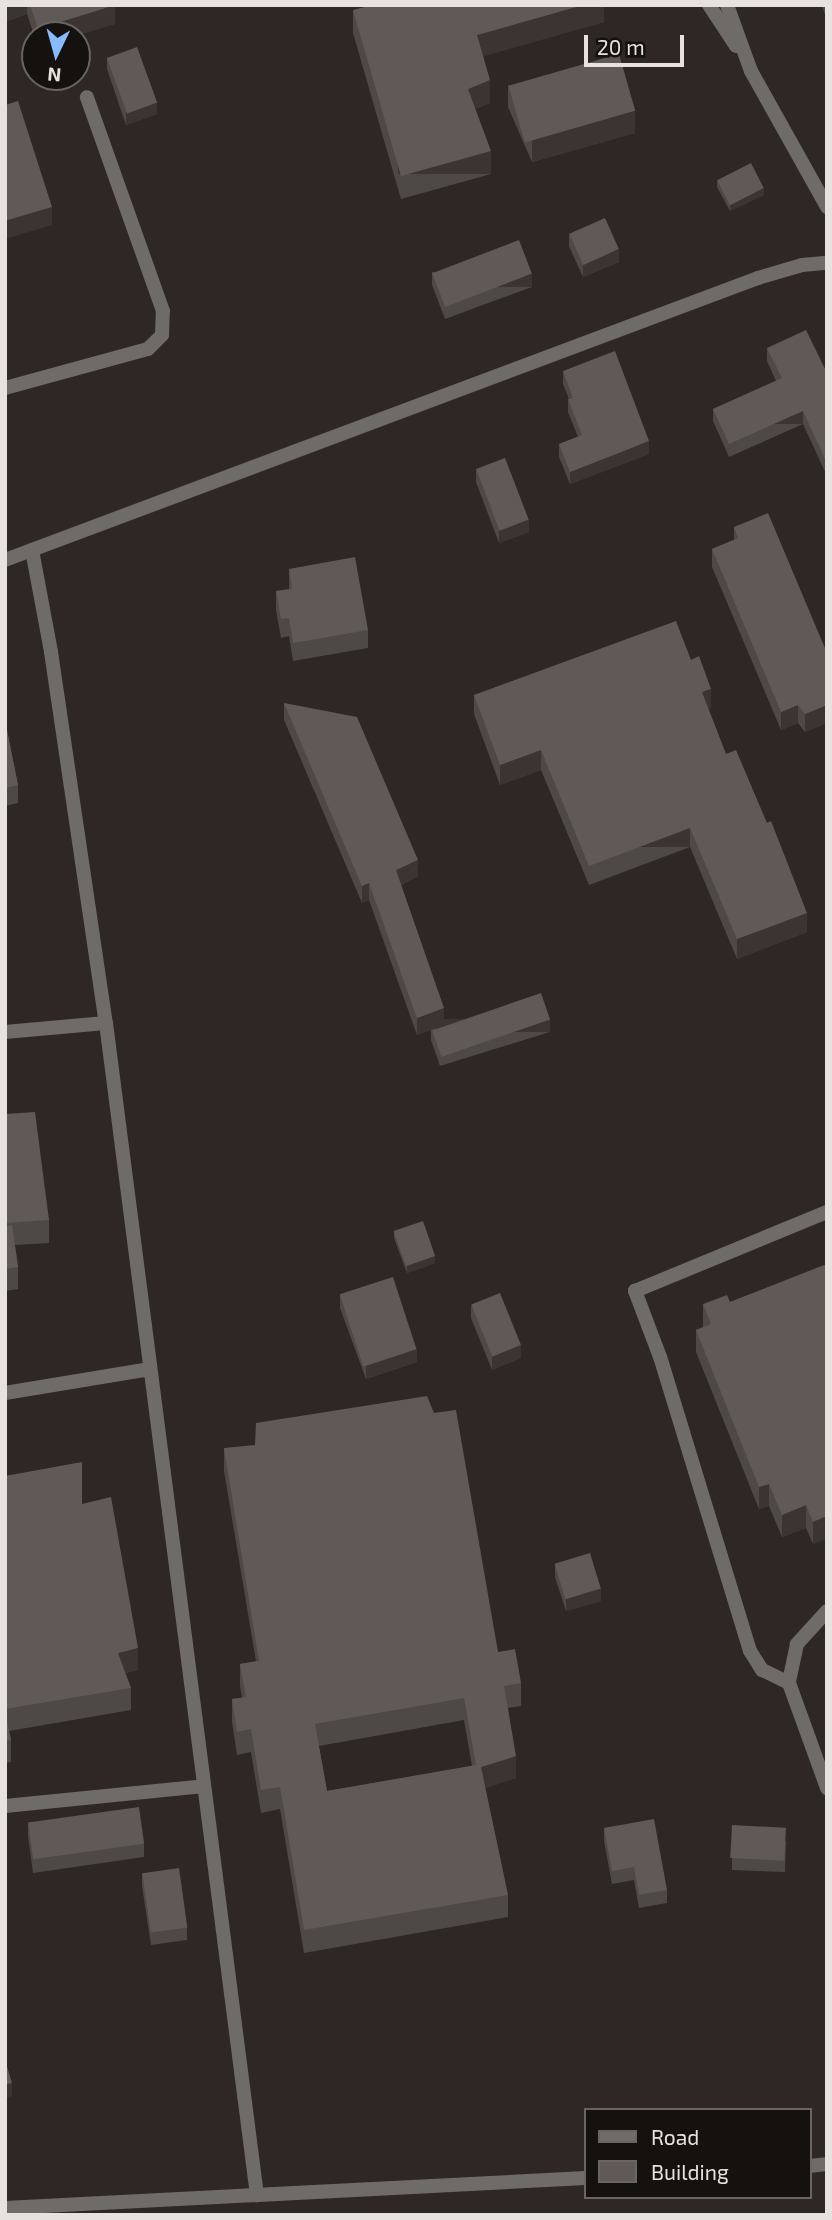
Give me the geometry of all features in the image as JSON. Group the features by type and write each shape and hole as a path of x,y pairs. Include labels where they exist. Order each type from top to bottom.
{"street":[{"path":"709,5 751,71 827,207"},
{"path":"727,5 751,71"},
{"path":"5,388 148,349 162,335 163,311 86,97"},
{"path":"5,560 758,278 802,265 827,263"},
{"path":"32,550 51,652 106,1023 257,2195"},
{"path":"5,1032 106,1023"},
{"path":"789,1683 762,1670 750,1651 660,1357 635,1291 827,1212"},
{"path":"5,1393 150,1369"},
{"path":"827,1611 797,1644 789,1683 827,1788"},
{"path":"5,1806 204,1786"},
{"path":"5,2208 584,2178"}],"building":[{"path":"30,5 115,5 64,21 35,21"},
{"path":"372,5 583,5 477,35 490,80 468,89 491,151 401,176 353,10"},
{"path":"137,47 157,102 127,113 107,58"},
{"path":"619,54 635,111 525,142 508,86"},
{"path":"18,101 52,207 5,221 5,105"},
{"path":"751,163 764,188 730,205 717,180"},
{"path":"605,218 619,249 583,265 569,234"},
{"path":"519,240 532,274 445,307 432,273"},
{"path":"806,330 827,373 827,463 803,411 729,444 713,409 782,378 767,348"},
{"path":"615,351 649,441 570,472 559,444 582,435 568,399 573,398 563,371"},
{"path":"505,458 529,520 500,531 476,469"},
{"path":"768,513 827,653 827,705 805,714 798,705 781,712 712,549 738,538 734,527"},
{"path":"355,557 368,630 293,643 289,618 281,619 276,591 292,589 289,569"},
{"path":"676,621 691,660 699,656 711,689 702,692 726,754 736,750 767,823 771,821 807,913 737,939 690,828 589,866 541,750 500,765 474,695"},
{"path":"284,703 357,717 418,860 396,870 444,1008 417,1018 369,883 362,886"},
{"path":"5,720 18,785 5,788"},
{"path":"541,993 550,1019 441,1057 432,1030"},
{"path":"35,1112 49,1220 7,1223 5,1114"},
{"path":"423,1221 435,1256 406,1266 394,1231"},
{"path":"12,1225 18,1267 5,1269 5,1226"},
{"path":"827,1264 827,1516 813,1522 806,1505 782,1515 769,1484 759,1487 696,1330 711,1324 703,1304 727,1295 730,1302"},
{"path":"393,1277 416,1349 363,1367 340,1294"},
{"path":"500,1293 521,1345 492,1357 471,1305"},
{"path":"427,1396 434,1413 456,1410 498,1652 515,1649 521,1683 504,1686 516,1756 481,1767 508,1895 304,1930 280,1787 261,1790 251,1729 237,1732 232,1699 246,1697 240,1664 259,1661 224,1448 255,1445 256,1423","holes":["464,1698 476,1765 327,1791 315,1724"]},
{"path":"82,1462 82,1504 111,1497 138,1648 118,1653 131,1688 5,1709 5,1476"},
{"path":"590,1553 601,1588 565,1599 555,1564"},
{"path":"5,1711 11,1740 5,1741"},
{"path":"139,1807 144,1844 33,1859 28,1823"},
{"path":"654,1819 667,1890 639,1895 634,1867 612,1871 604,1828"},
{"path":"732,1825 786,1828 784,1861 730,1858"},
{"path":"179,1868 187,1927 151,1933 142,1873"},
{"path":"5,2060 12,2083 5,2085"}]}
